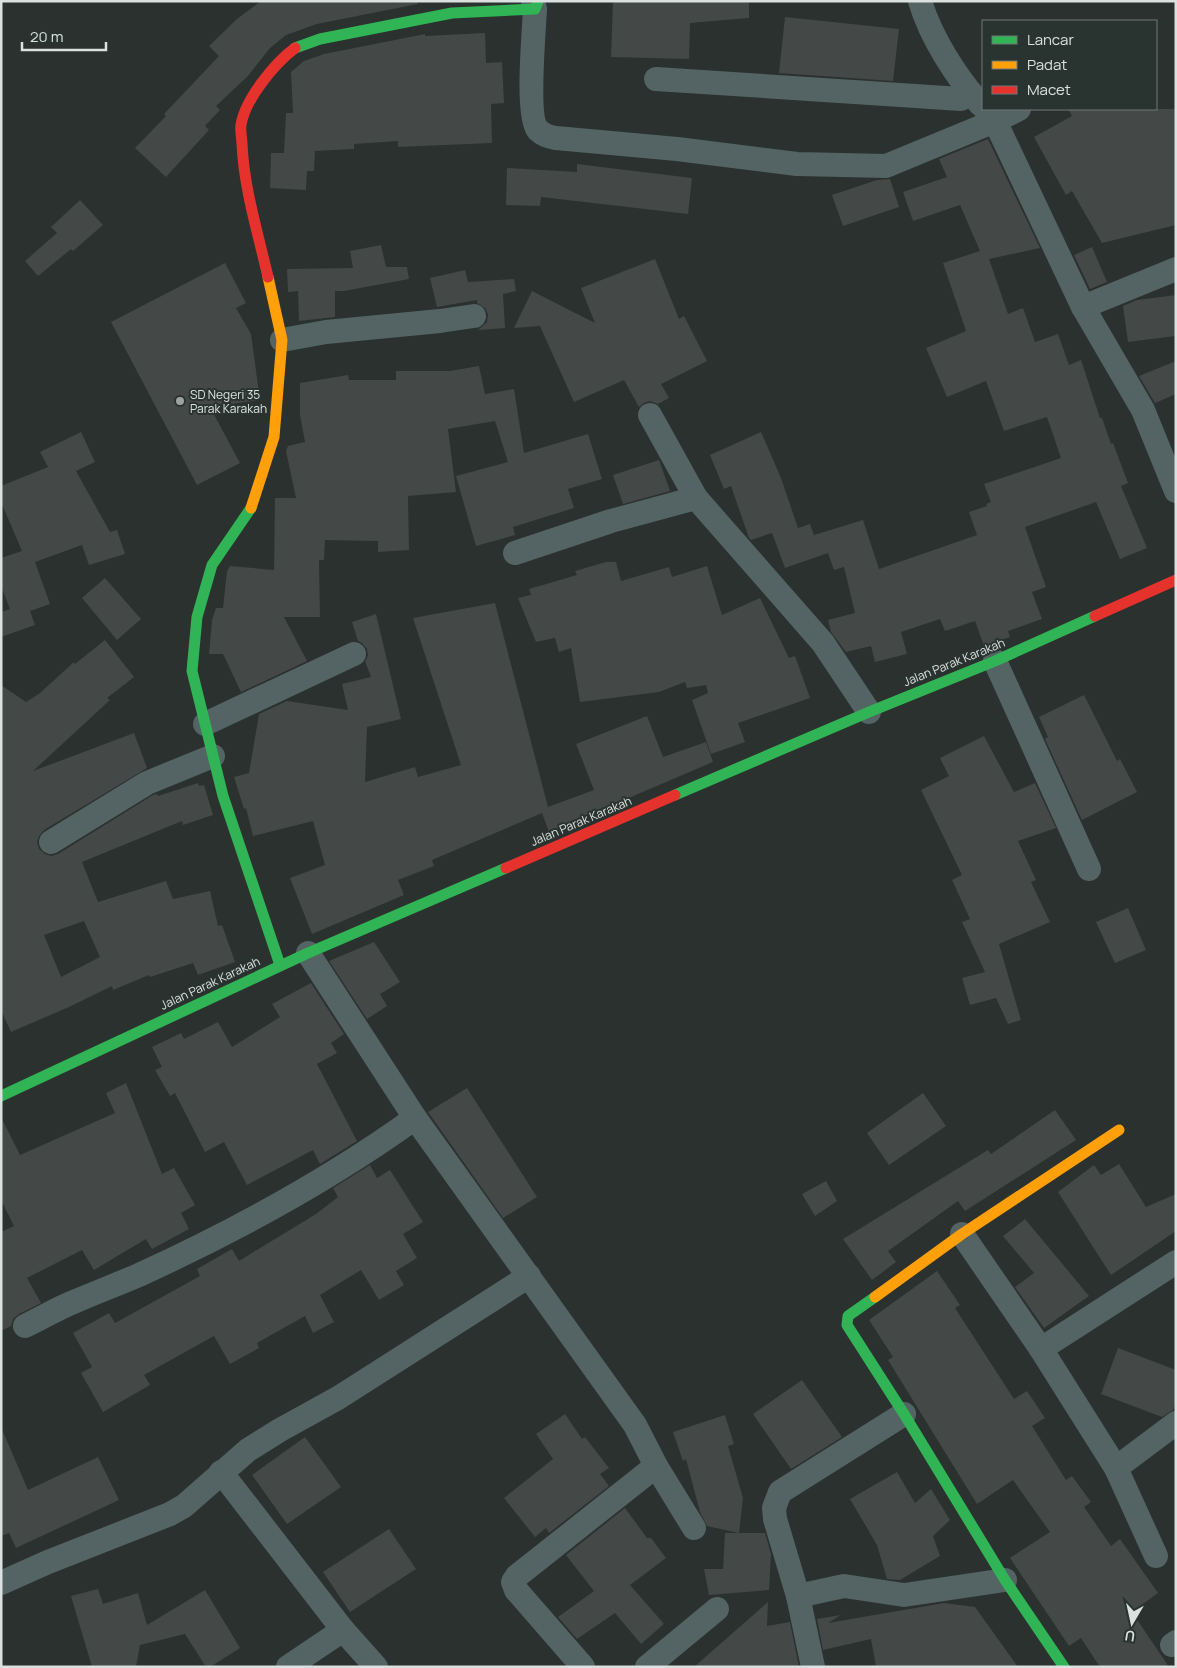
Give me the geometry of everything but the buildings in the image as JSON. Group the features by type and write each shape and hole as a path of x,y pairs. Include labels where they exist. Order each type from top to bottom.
{"street":[{"path":"920,1 926,21 963,84 982,107"},
{"path":"280,965 223,796 192,671 198,617 212,565 251,508 274,437 282,340 243,166 241,125 250,101 282,58 296,47 320,39 452,13 536,4 532,105 534,122 537,130 545,135 556,138 677,149 797,164 886,166 982,109"},
{"path":"656,79 961,98 982,108"},
{"path":"984,110 1083,307 1143,410 1176,491"},
{"path":"1083,307 1176,269"},
{"path":"282,340 326,332 474,316"},
{"path":"650,415 696,498 823,643 869,712"},
{"path":"515,553 611,521 696,498"},
{"name":"Jalan Parak Karakah","path":"1,1096 280,965 869,712 996,661 1174,583"},
{"path":"205,724 354,654"},
{"path":"996,661 1089,869"},
{"path":"51,842 147,783 213,756"},
{"path":"308,953 415,1118 635,1424 656,1466 694,1528"},
{"path":"25,1326 74,1302 137,1276 222,1235 334,1173 415,1118"},
{"path":"1064,1667 1006,1580 847,1325 848,1316 962,1234 1119,1130"},
{"path":"962,1234 1041,1349 1116,1468 1156,1556"},
{"path":"1041,1349 1176,1262"},
{"path":"1,1583 48,1562 170,1514 184,1506 248,1450 338,1398 529,1276"},
{"path":"813,1667 798,1596 775,1519 774,1508 780,1492 904,1414"},
{"path":"1116,1468 1176,1423"},
{"path":"583,1667 516,1590 513,1582 517,1576 656,1466"},
{"path":"221,1472 343,1630 376,1667"},
{"path":"798,1596 844,1586 904,1595 1006,1580"},
{"path":"647,1667 717,1609"},
{"path":"288,1667 343,1630"}],"traffic: fast":[{"path":"295,48 320,39 452,13 535,9 538,1"},
{"path":"251,508 212,565 197,617 192,671 223,796 280,965"},
{"path":"675,795 869,712 995,661 1095,616"},
{"path":"1,1096 308,953 506,868"},
{"path":"875,1297 848,1316 847,1325 904,1414 1005,1580 1064,1667"}],"traffic: slow":[{"path":"251,508 274,437 282,340 268,277"},
{"path":"875,1297 962,1234 1119,1130"}],"traffic: jam":[{"path":"268,277 245,178 241,125 248,104 262,82 295,48"},
{"path":"1095,616 1176,580"},
{"path":"506,868 675,795"}],"place":[{"name":"SD Negeri 35 Parak Karakah","path":"180,401"}]}
